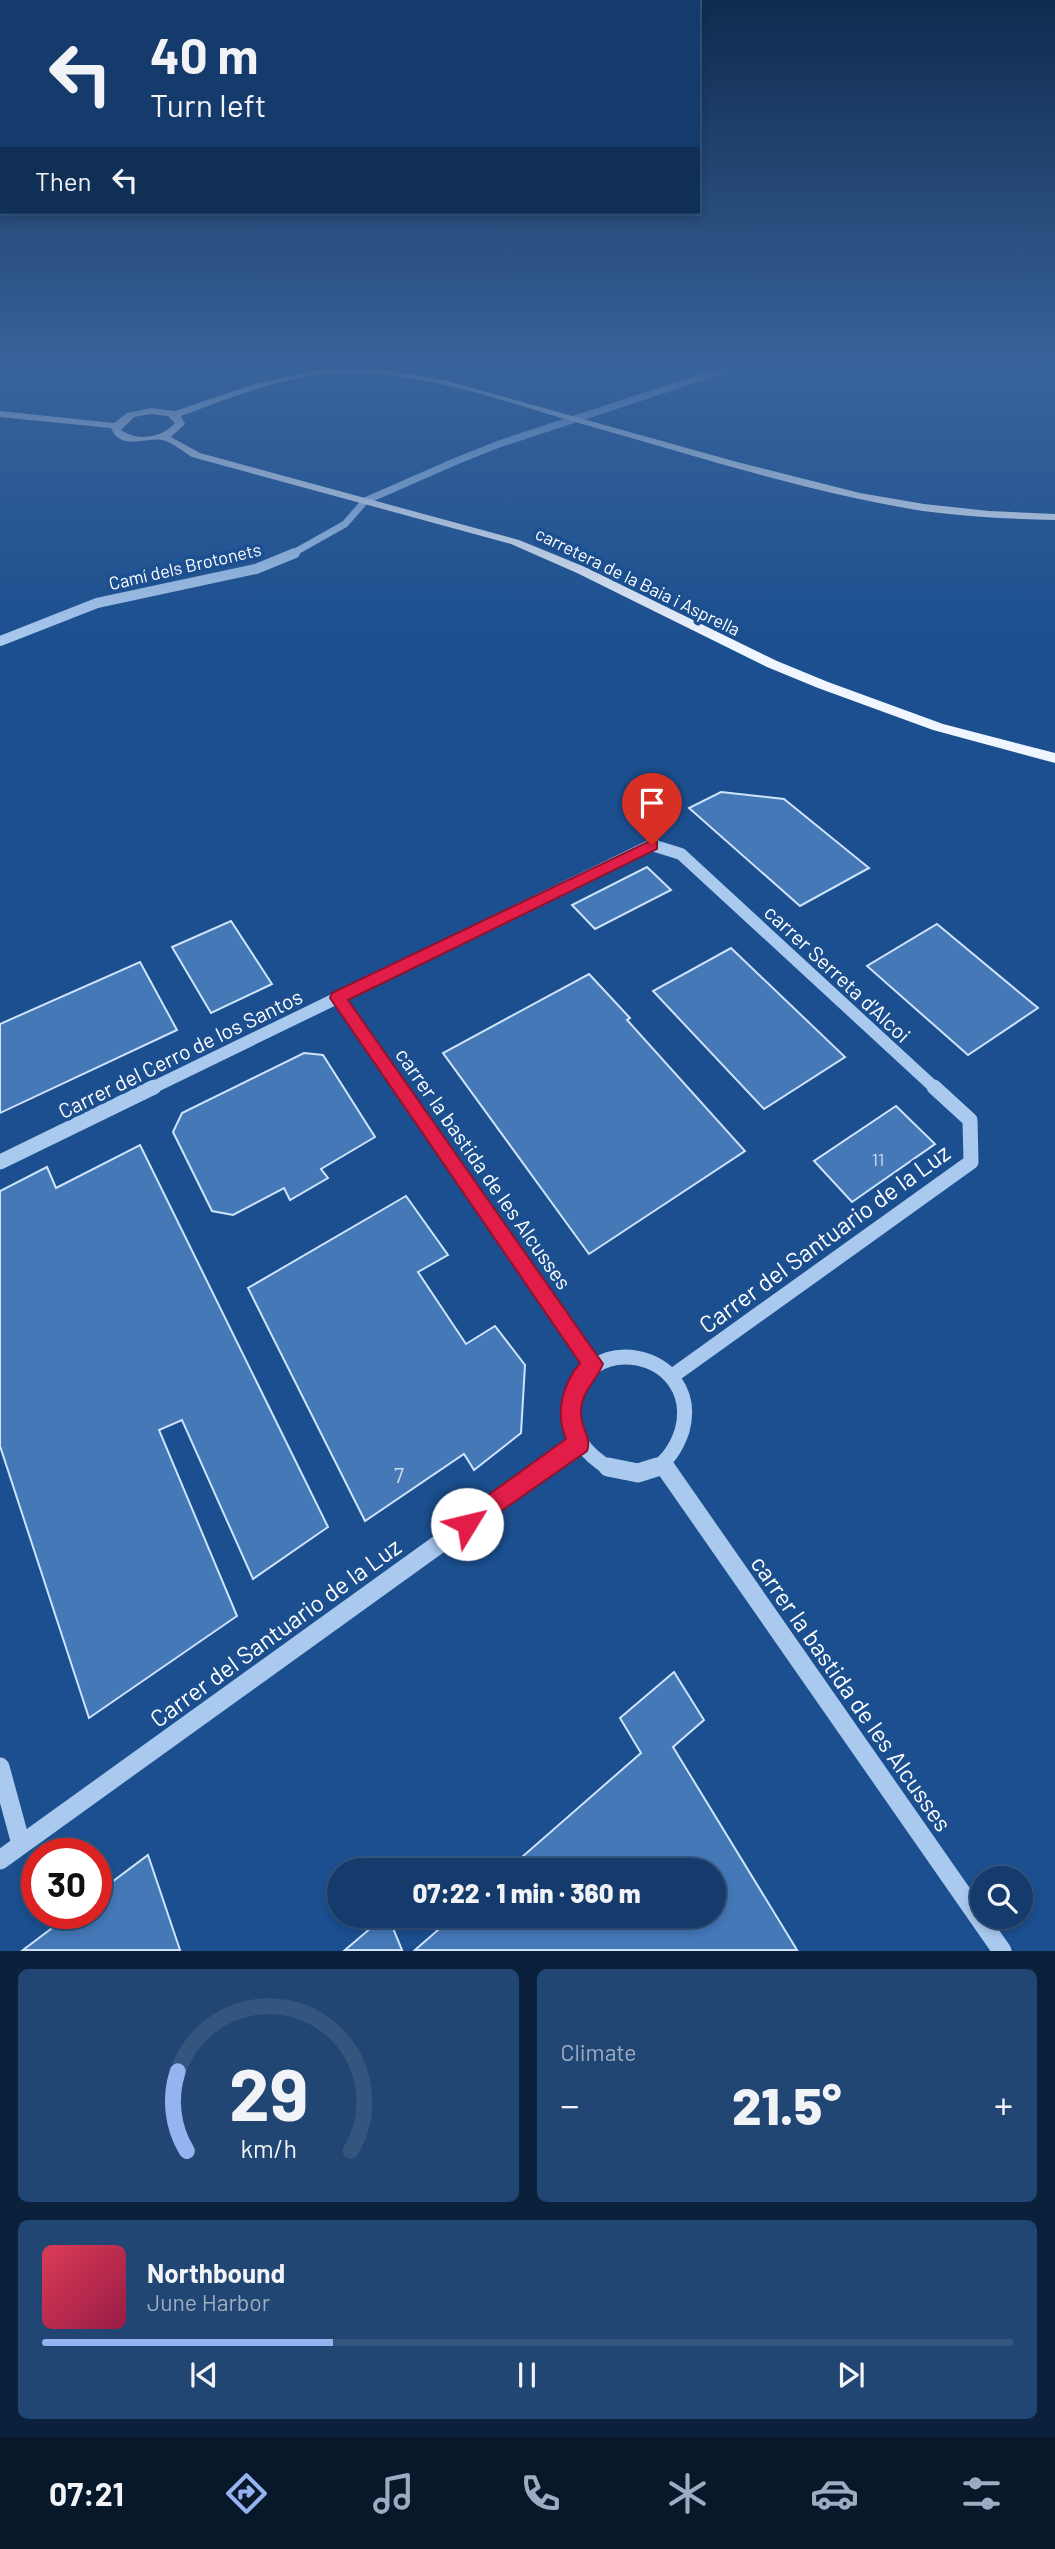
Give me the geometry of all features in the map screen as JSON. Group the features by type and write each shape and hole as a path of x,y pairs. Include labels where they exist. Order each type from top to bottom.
{"main road":[{"name":"carretera de la Baia i Asprella","path":"215,460 515,542 582,570 772,664 823,685 938,727 1055,758"},
{"path":"722,460 806,484 946,512 1055,517"}],"street":[{"path":"365,501 461,460"},
{"name":"Camí dels Brotonets","path":"0,641 97,603 256,569 297,552 345,524 365,501"},
{"name":"Carrer del Cerro de los Santos","path":"0,1162 652,845 681,854"},
{"name":"carrer Serreta d'Alcoi","path":"681,854 970,1121"},
{"name":"carrer la bastida de les Alcusses","path":"338,998 593,1364"},
{"name":"Carrer del Santuario de la Luz","path":"671,1377 971,1162 970,1121"},
{"path":"631,1355 654,1362 671,1377 682,1398 685,1423 679,1445 663,1464 645,1473 625,1474 599,1465 579,1443 573,1430 570,1413 576,1384 593,1364 611,1356 631,1355"},
{"name":"Carrer del Santuario de la Luz","path":"29,1838 579,1443"},
{"name":"carrer la bastida de les Alcusses","path":"663,1464 1002,1951"},
{"path":"0,1767 21,1844"},
{"name":"Carrer del Santuario de la Luz","path":"0,1860 21,1844"}],"building":[{"path":"721,792 784,799 869,868 800,906 689,808"},
{"path":"647,867 671,890 595,929 572,905"},
{"path":"231,921 272,984 211,1013 172,947"},
{"path":"937,924 1038,1008 968,1055 867,966"},
{"path":"731,948 845,1057 764,1109 653,991"},
{"path":"140,962 177,1030 0,1113 0,1024"},
{"path":"589,974 745,1151 589,1254 443,1053"},
{"path":"304,1053 323,1055 375,1137 321,1169 328,1178 290,1200 284,1188 233,1215 212,1211 173,1132 182,1113"},
{"path":"896,1106 935,1144 852,1202 814,1161"},
{"path":"140,1145 328,1527 253,1579 182,1420 159,1430 237,1616 89,1718 0,1446 0,1191 47,1167 56,1188"},
{"path":"406,1196 448,1255 418,1272 466,1344 495,1326 525,1365 521,1433 474,1470 464,1454 365,1521 248,1288"},
{"path":"674,1672 704,1720 673,1747 797,1950 415,1950 440,1928 726,1928 726,1858 521,1858 641,1753 620,1718"},
{"path":"148,1855 180,1950 23,1950 51,1929 112,1929 112,1882"},
{"path":"371,1928 393,1928 402,1950 345,1950"}],"route":[{"path":"467,1524 579,1443 570,1413 576,1384 593,1364 338,998 652,845"}]}
